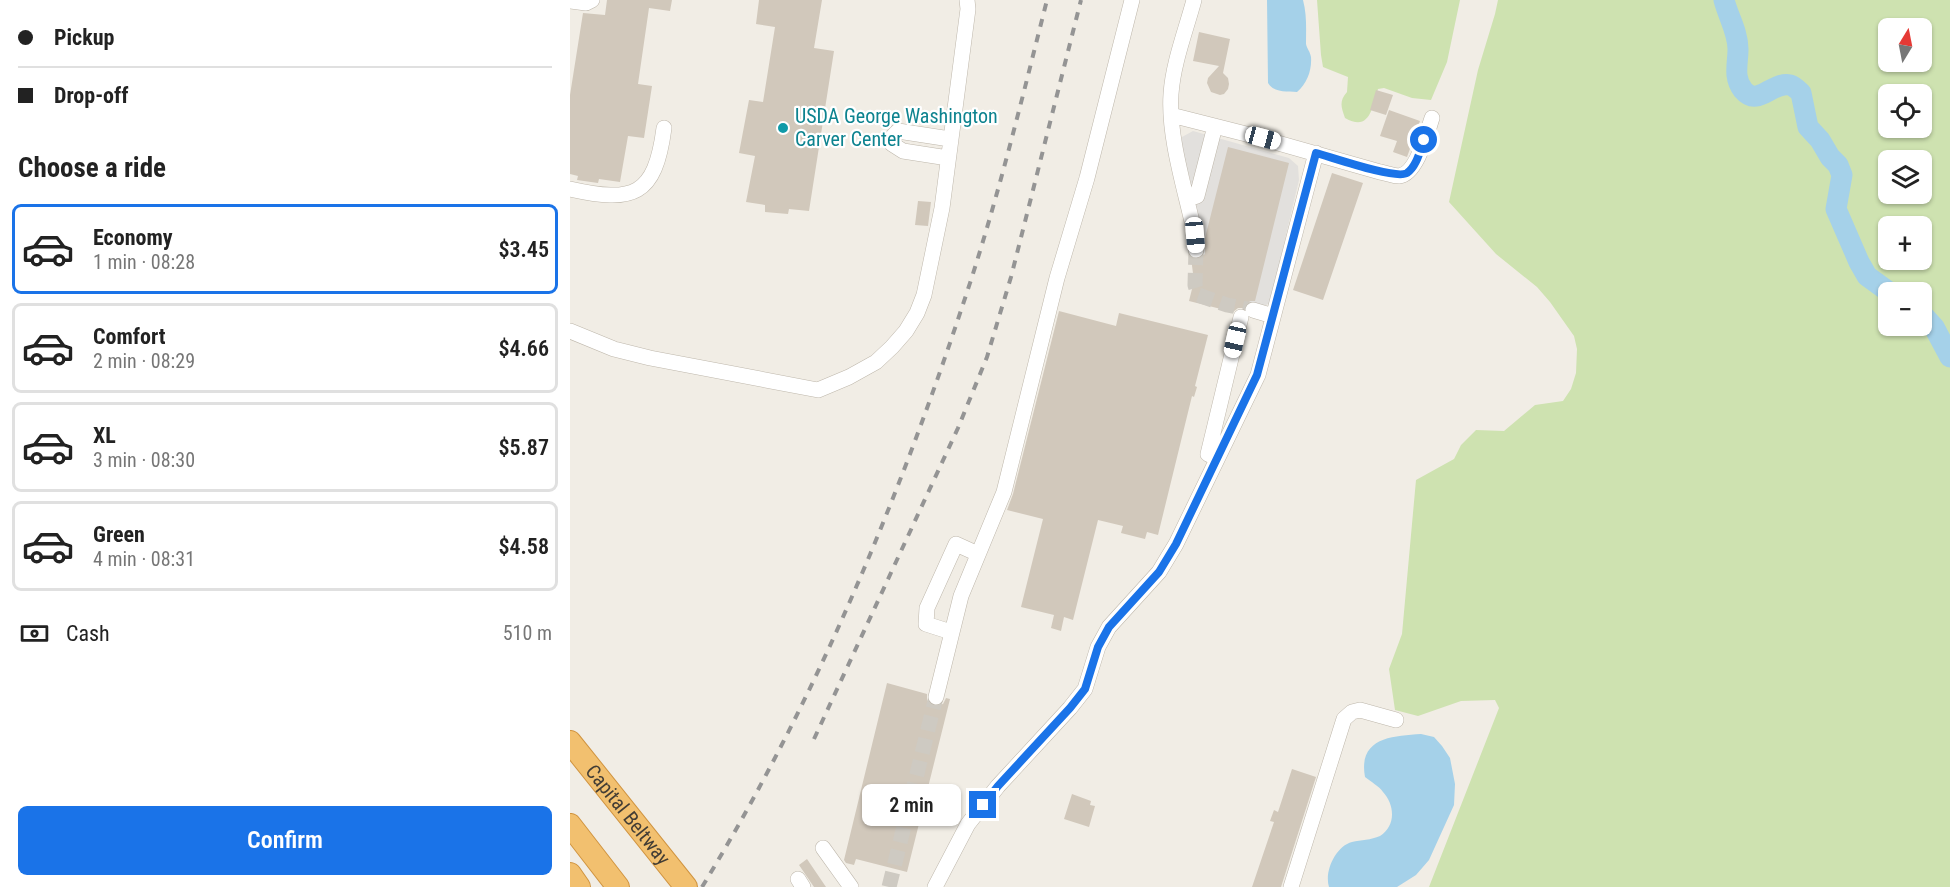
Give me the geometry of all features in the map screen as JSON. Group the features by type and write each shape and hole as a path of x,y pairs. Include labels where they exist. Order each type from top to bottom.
{"highway":[{"name":"Capital Beltway","path":"570,742 686,887"},
{"path":"570,825 618,887"},
{"path":"570,874 579,887"}],"lane":[{"path":"570,1 586,3 592,0"},
{"path":"570,331 614,349 650,358 818,390 876,362 892,347 917,313 924,295 942,208 968,9 967,0"},
{"path":"936,697 961,596 1004,492 1057,278 1090,168 1132,0"},
{"path":"1194,0 1174,75 1171,115 1173,137 1196,250"},
{"path":"1171,115 1400,176 1408,173 1416,161 1432,118"},
{"path":"1187,199 1197,196 1215,126"},
{"path":"570,189 610,196 621,196 637,191 650,176 655,165 662,147 664,128"},
{"path":"948,158 903,151 892,144 893,136 898,131 950,139"},
{"path":"935,887 968,824 998,786 1085,689 1103,637 1109,627 1159,572 1176,544 1257,375 1316,153"},
{"path":"1216,458 1208,454 1247,313 1273,316"},
{"path":"951,632 926,624 927,608 956,544 978,554"},
{"path":"1290,887 1344,719 1352,712 1360,710 1396,720"},
{"path":"823,848 851,887"}],"green space":[{"path":"1317,0 1460,0 1447,62 1431,100 1412,98 1384,88 1378,89 1372,110 1365,120 1353,122 1345,118 1341,104 1347,92 1348,77 1323,67"},
{"path":"1498,0 1950,0 1950,887 1429,887 1499,708 1495,700 1461,701 1418,716 1395,710 1389,669 1402,634 1416,480 1454,459 1461,445 1476,430 1504,431 1535,405 1563,401 1571,389 1576,373 1577,349 1574,336 1550,302 1537,287 1496,254 1449,202 1478,70"}],"shaded area":[{"path":"1193,131 1289,158 1298,166 1299,180 1270,303 1260,308 1200,291 1202,246 1191,183 1181,146 1182,137"}],"water":[{"path":"1267,0 1303,0 1306,17 1306,44 1311,55 1311,62 1306,81 1297,92 1277,90 1268,83"},
{"path":"1421,734 1434,737 1442,746 1450,758 1455,784 1454,805 1429,860 1416,875 1397,887 1329,887 1330,867 1341,848 1352,842 1380,836 1389,827 1391,821 1392,809 1387,797 1365,777 1364,764 1367,754 1372,747 1388,738"}],"building":[{"path":"607,0 672,0 670,11 649,8 638,84 652,86 644,138 628,136 620,182 599,179 598,183 577,180 578,176 570,174 570,95 583,13 605,15"},
{"name":"USDA George Washington Carver Center","path":"759,0 822,0 814,48 834,51 809,211 789,209 788,214 765,212 765,205 746,202 755,156 739,153 749,100 763,102 775,27 756,24"},
{"path":"1199,32 1230,39 1223,73 1228,78 1229,84 1224,94 1211,92 1207,83 1208,78 1219,66 1193,61"},
{"path":"1376,90 1393,95 1386,115 1370,110"},
{"path":"1389,110 1420,121 1407,157 1393,152 1397,141 1380,136"},
{"path":"1228,147 1289,163 1255,301 1250,301 1244,308 1238,308 1233,312 1189,301 1194,281 1191,258 1197,260 1205,254 1205,238"},
{"path":"1332,173 1363,183 1323,300 1293,290"},
{"path":"918,201 931,202 928,226 915,225"},
{"path":"1059,311 1116,326 1119,313 1208,335 1195,386 1197,387 1194,397 1192,396 1158,535 1147,532 1145,539 1121,533 1123,526 1098,520 1073,620 1064,617 1061,631 1051,628 1054,615 1021,607 1043,519 1007,510"},
{"path":"887,683 927,694 927,700 933,706 943,704 946,698 950,699 907,872 856,859 854,865 844,860"},
{"path":"1292,769 1316,777 1281,887 1252,887 1274,822 1270,821 1274,810 1278,812"},
{"path":"1072,794 1091,801 1090,805 1095,806 1089,827 1064,819"},
{"path":"807,859 826,887 814,887 799,865"}],"waterway":[{"path":"1724,0 1738,43 1737,75 1740,85 1749,95 1754,96 1783,85 1796,88 1801,93 1808,127 1838,165 1842,175 1836,209 1859,262 1867,276 1878,284"},
{"path":"1932,325 1950,357"}],"tunnel":[{"path":"1196,250 1195,285 1198,295 1227,305 1253,310"},
{"path":"889,887 936,697"}],"railway":[{"path":"702,887 744,816 819,668 854,593 916,439 981,248 1047,0"},
{"path":"814,739 958,428 987,357 1011,277 1081,0"}],"place":[{"name":"USDA George Washington Carver Center","path":"783,128"}],"route":[{"path":"983,805 1085,689 1098,647 1109,627 1159,572 1176,544 1257,375 1316,153 1400,176 1408,173 1416,161 1424,140"}]}
